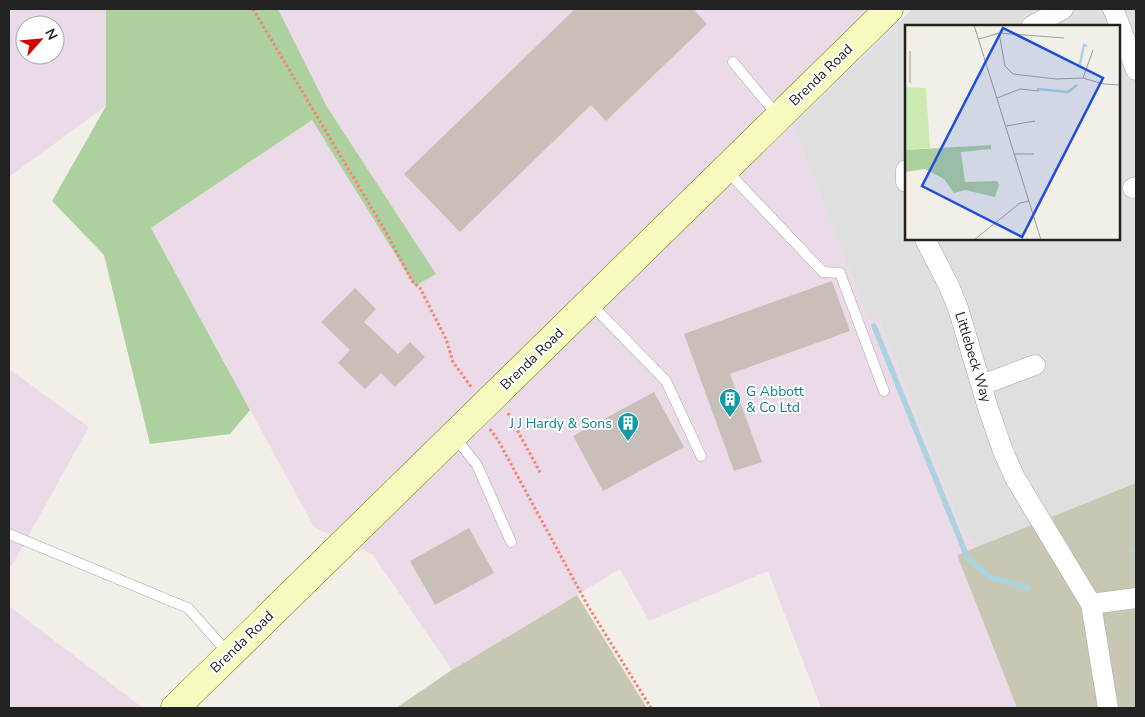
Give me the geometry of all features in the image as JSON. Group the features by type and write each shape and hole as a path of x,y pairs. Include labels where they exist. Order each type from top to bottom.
{"main road":[{"name":"Brenda Road","path":"174,708 454,435 484,391 589,302 889,9"}],"street":[{"path":"1034,25 1063,9"},
{"path":"1113,9 1119,25"},
{"path":"1120,26 1136,70"},
{"name":"Littlebeck Way","path":"926,240 958,308 1003,451 1015,478 1091,604"},
{"path":"982,385 1035,365"},
{"path":"1108,708 1091,604 1136,598"}],"lane":[{"path":"733,62 778,117"},
{"path":"725,169 823,272 840,273 884,391"},
{"path":"589,302 666,381 701,456"},
{"path":"454,435 477,465 511,542"},
{"path":"9,534 188,608 230,654"}],"path":[{"path":"253,9 386,232 412,281 420,288 446,339 453,362 484,391 541,474"},
{"path":"487,426 498,440 588,606 650,708"}],"shaded area":[{"path":"9,9 106,9 106,106 9,177"},
{"path":"273,9 895,9 900,20 793,126 869,319 878,317 961,529 975,549 957,555 1017,708 821,708 768,571 649,621 620,569 452,670 373,555 314,527 151,228 312,119"},
{"path":"912,9 1136,9 1136,484 975,549 961,529 878,317 869,320 793,126"},
{"path":"9,369 89,427 11,567 9,567"},
{"path":"1136,483 1136,708 1017,708 957,555"},
{"path":"577,595 647,708 396,708 452,670"},
{"path":"9,606 143,708 9,708"}],"green space":[{"path":"106,9 278,9 327,107 436,274 415,286 312,120 151,228 250,410 230,434 150,444 104,255 52,201 106,106"}],"building":[{"path":"575,9 697,9 695,11 707,24 606,121 591,105 460,232 404,174"},
{"name":"G Abbott & Co Ltd","path":"832,281 850,331 730,374 762,462 734,471 684,334"},
{"path":"355,288 376,309 364,322 398,354 410,342 425,357 395,387 381,373 365,389 338,363 350,350 321,322"},
{"name":"J J Hardy & Sons","path":"654,392 684,447 603,491 573,436"},
{"path":"469,528 494,573 435,605 410,561"}],"waterway":[{"path":"874,326 968,559 990,577 1028,588"}],"place":[{"name":"G Abbott & Co Ltd","path":"730,418"},
{"name":"J J Hardy & Sons","path":"628,442"}]}
